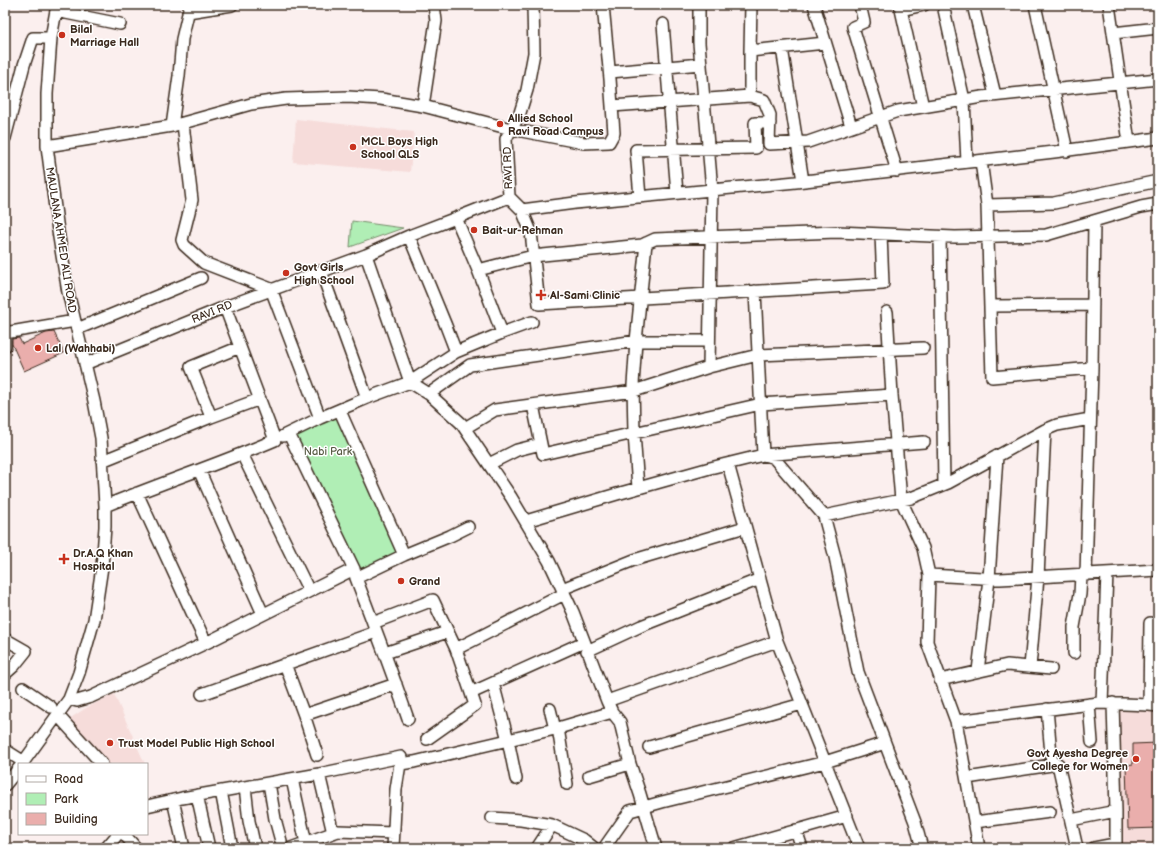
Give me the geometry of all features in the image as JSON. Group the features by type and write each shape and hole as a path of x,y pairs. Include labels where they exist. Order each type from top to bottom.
{"street":[{"path":"232,5 189,8 182,39 179,76 178,125 192,200 182,240 184,245 204,262 271,289 320,418"},
{"path":"423,106 436,22 434,5"},
{"name":"RAVI RD","path":"85,364 225,306 366,255 409,236 509,197 506,140 519,116 527,90 534,53 533,5"},
{"path":"47,146 178,125 251,104 286,100 348,97 381,99 423,106 511,129 584,143 609,142 614,133 610,72 603,5"},
{"path":"699,5 699,43 712,190 709,367"},
{"path":"750,96 752,5"},
{"path":"814,5 851,126"},
{"path":"860,5 864,22 853,27 897,171"},
{"path":"923,107 900,8 924,5"},
{"path":"943,5 964,100 967,162"},
{"path":"973,5 995,95"},
{"path":"1035,5 1067,151"},
{"path":"1109,5 1128,142"},
{"path":"56,8 120,24"},
{"name":"MAULANA AHMED ALI ROAD","path":"23,763 69,699 79,674 94,620 102,567 105,506 101,438 94,401 68,292 58,231 47,146 47,94 51,38 56,8"},
{"path":"663,24 677,193"},
{"path":"1113,33 1158,28"},
{"path":"5,138 24,65 33,38 51,38"},
{"path":"750,51 825,43"},
{"path":"782,48 803,182"},
{"path":"610,72 701,64"},
{"path":"612,106 750,96 764,100 770,114 769,144 808,142 898,111 995,95 1158,79"},
{"path":"640,197 636,150 756,148 755,123 770,123"},
{"path":"522,210 575,203 803,182 1067,151 1158,138"},
{"path":"981,161 987,205 992,377 1092,368"},
{"path":"987,205 1054,203 1158,181"},
{"path":"509,197 522,210 531,232 539,304 883,284 881,234"},
{"path":"478,270 533,256 642,245 655,239 837,232 940,237 1046,235 1141,207 1158,204"},
{"path":"456,218 502,333"},
{"path":"1074,653 1074,627 1083,575 1092,368 1094,221"},
{"path":"409,236 456,352"},
{"path":"940,237 944,484"},
{"path":"638,488 634,433 634,391 636,341 646,243"},
{"path":"366,255 410,382 429,394 465,428 512,496 549,561 573,612 607,701 612,712 620,722 630,764 656,848"},
{"path":"321,271 367,398"},
{"path":"5,346 5,331 76,325 201,278"},
{"path":"756,291 763,455"},
{"path":"990,306 1093,305"},
{"path":"225,306 275,440"},
{"path":"888,312 892,395 901,500 923,548 929,575 927,642 956,721 979,848"},
{"path":"105,506 242,454 289,434 320,418 410,382 456,352 532,322"},
{"path":"429,394 470,365 636,341 709,341"},
{"path":"211,417 191,367 240,347"},
{"path":"465,428 495,410 634,391 709,367 758,355 923,348"},
{"path":"533,405 543,454 761,404 892,395"},
{"path":"102,461 260,399"},
{"path":"340,411 404,555"},
{"path":"824,516 911,498 944,484 1057,425 1090,419"},
{"path":"1030,667 1038,577 1046,430"},
{"path":"289,434 355,574 408,719"},
{"path":"526,521 638,488 763,455 924,442"},
{"path":"489,464 517,450 541,444"},
{"path":"242,454 309,591"},
{"path":"763,455 773,457 824,516 835,557 858,672 915,822 922,848"},
{"path":"978,671 989,579 997,456"},
{"path":"728,464 777,642 859,848"},
{"path":"199,470 263,614"},
{"path":"137,493 206,643"},
{"path":"69,699 77,701 91,697 206,643 309,591 404,555 468,527"},
{"path":"456,649 563,591 634,560 745,528"},
{"path":"929,575 1000,579 1158,570"},
{"path":"1094,848 1116,846 1116,811 1107,703 1107,573"},
{"path":"472,693 585,646 641,626 760,579"},
{"path":"202,694 285,664 375,628 433,600 456,649 475,705 427,739"},
{"path":"956,721 1089,704 1107,703 1154,706 1150,623"},
{"path":"385,653 447,632"},
{"path":"5,639 26,651 14,666 5,674"},
{"path":"607,701 777,642"},
{"path":"285,664 317,755"},
{"path":"940,680 1007,665 1051,669"},
{"path":"493,683 508,740 516,779"},
{"path":"304,715 396,684"},
{"path":"23,688 51,707"},
{"path":"649,747 802,704"},
{"path":"1089,704 1092,742"},
{"path":"550,709 556,728 567,784"},
{"path":"1047,709 1052,765"},
{"path":"400,764 508,740 612,712"},
{"path":"62,720 101,763"},
{"path":"604,848 630,811 825,762 885,743"},
{"path":"5,750 21,763"},
{"path":"148,806 197,795 319,774 401,757 396,789 393,848"},
{"path":"589,776 630,764"},
{"path":"967,778 1058,764 1077,848"},
{"name":"MAULANA AHMED ALI ROAD","path":"5,785 18,769"},
{"path":"319,774 333,833"},
{"path":"292,779 306,845"},
{"path":"269,783 275,819 281,840"},
{"path":"245,787 249,821 255,848"},
{"path":"221,791 232,848"},
{"path":"197,795 209,848"},
{"path":"174,800 184,848"},
{"path":"1071,820 1116,811"},
{"path":"975,822 1050,812"},
{"path":"734,848 847,816"},
{"path":"492,818 521,820 552,825 584,840 594,848"},
{"path":"537,848 552,825"},
{"path":"796,830 802,848"},
{"path":"291,848 306,845 338,831 394,833"},
{"path":"106,848 117,835"},
{"path":"125,835 136,848"}],"shaded area":[{"name":"MCL Boys High School QLS","path":"296,119 414,132 410,172 293,162"},
{"name":"Trust Model Public High School","path":"114,694 145,763 102,763 66,721 86,708"},
{"name":"Govt Ayesha Degree College for Women","path":"1113,703 1158,706 1158,848 1116,848"}],"green space":[{"path":"352,221 403,228 350,247"},
{"name":"Nabi Park","path":"337,415 399,553 359,569 294,433"}],"building":[{"name":"Lal (Wahhabi)","path":"54,332 64,353 24,371 12,344 12,339 19,338 22,344 46,333"},
{"name":"Govt Ayesha Degree College for Women","path":"1158,743 1158,828 1128,829 1126,765 1133,764 1133,744"}],"place":[{"name":"Bilal Marriage Hall","path":"62,35"},
{"name":"Allied School Ravi Road Campus","path":"500,124"},
{"name":"MCL Boys High School QLS","path":"353,147"},
{"name":"Bait-ur-Rehman","path":"474,230"},
{"name":"Govt Girls High School","path":"286,273"},
{"name":"Al-Sami Clinic","path":"541,295"},
{"name":"Lal (Wahhabi)","path":"38,348"},
{"name":"Dr.A.Q Khan Hospital","path":"64,559"},
{"name":"Grand","path":"401,581"},
{"name":"Trust Model Public High School","path":"110,743"},
{"name":"Govt Ayesha Degree College for Women","path":"1136,759"}]}
